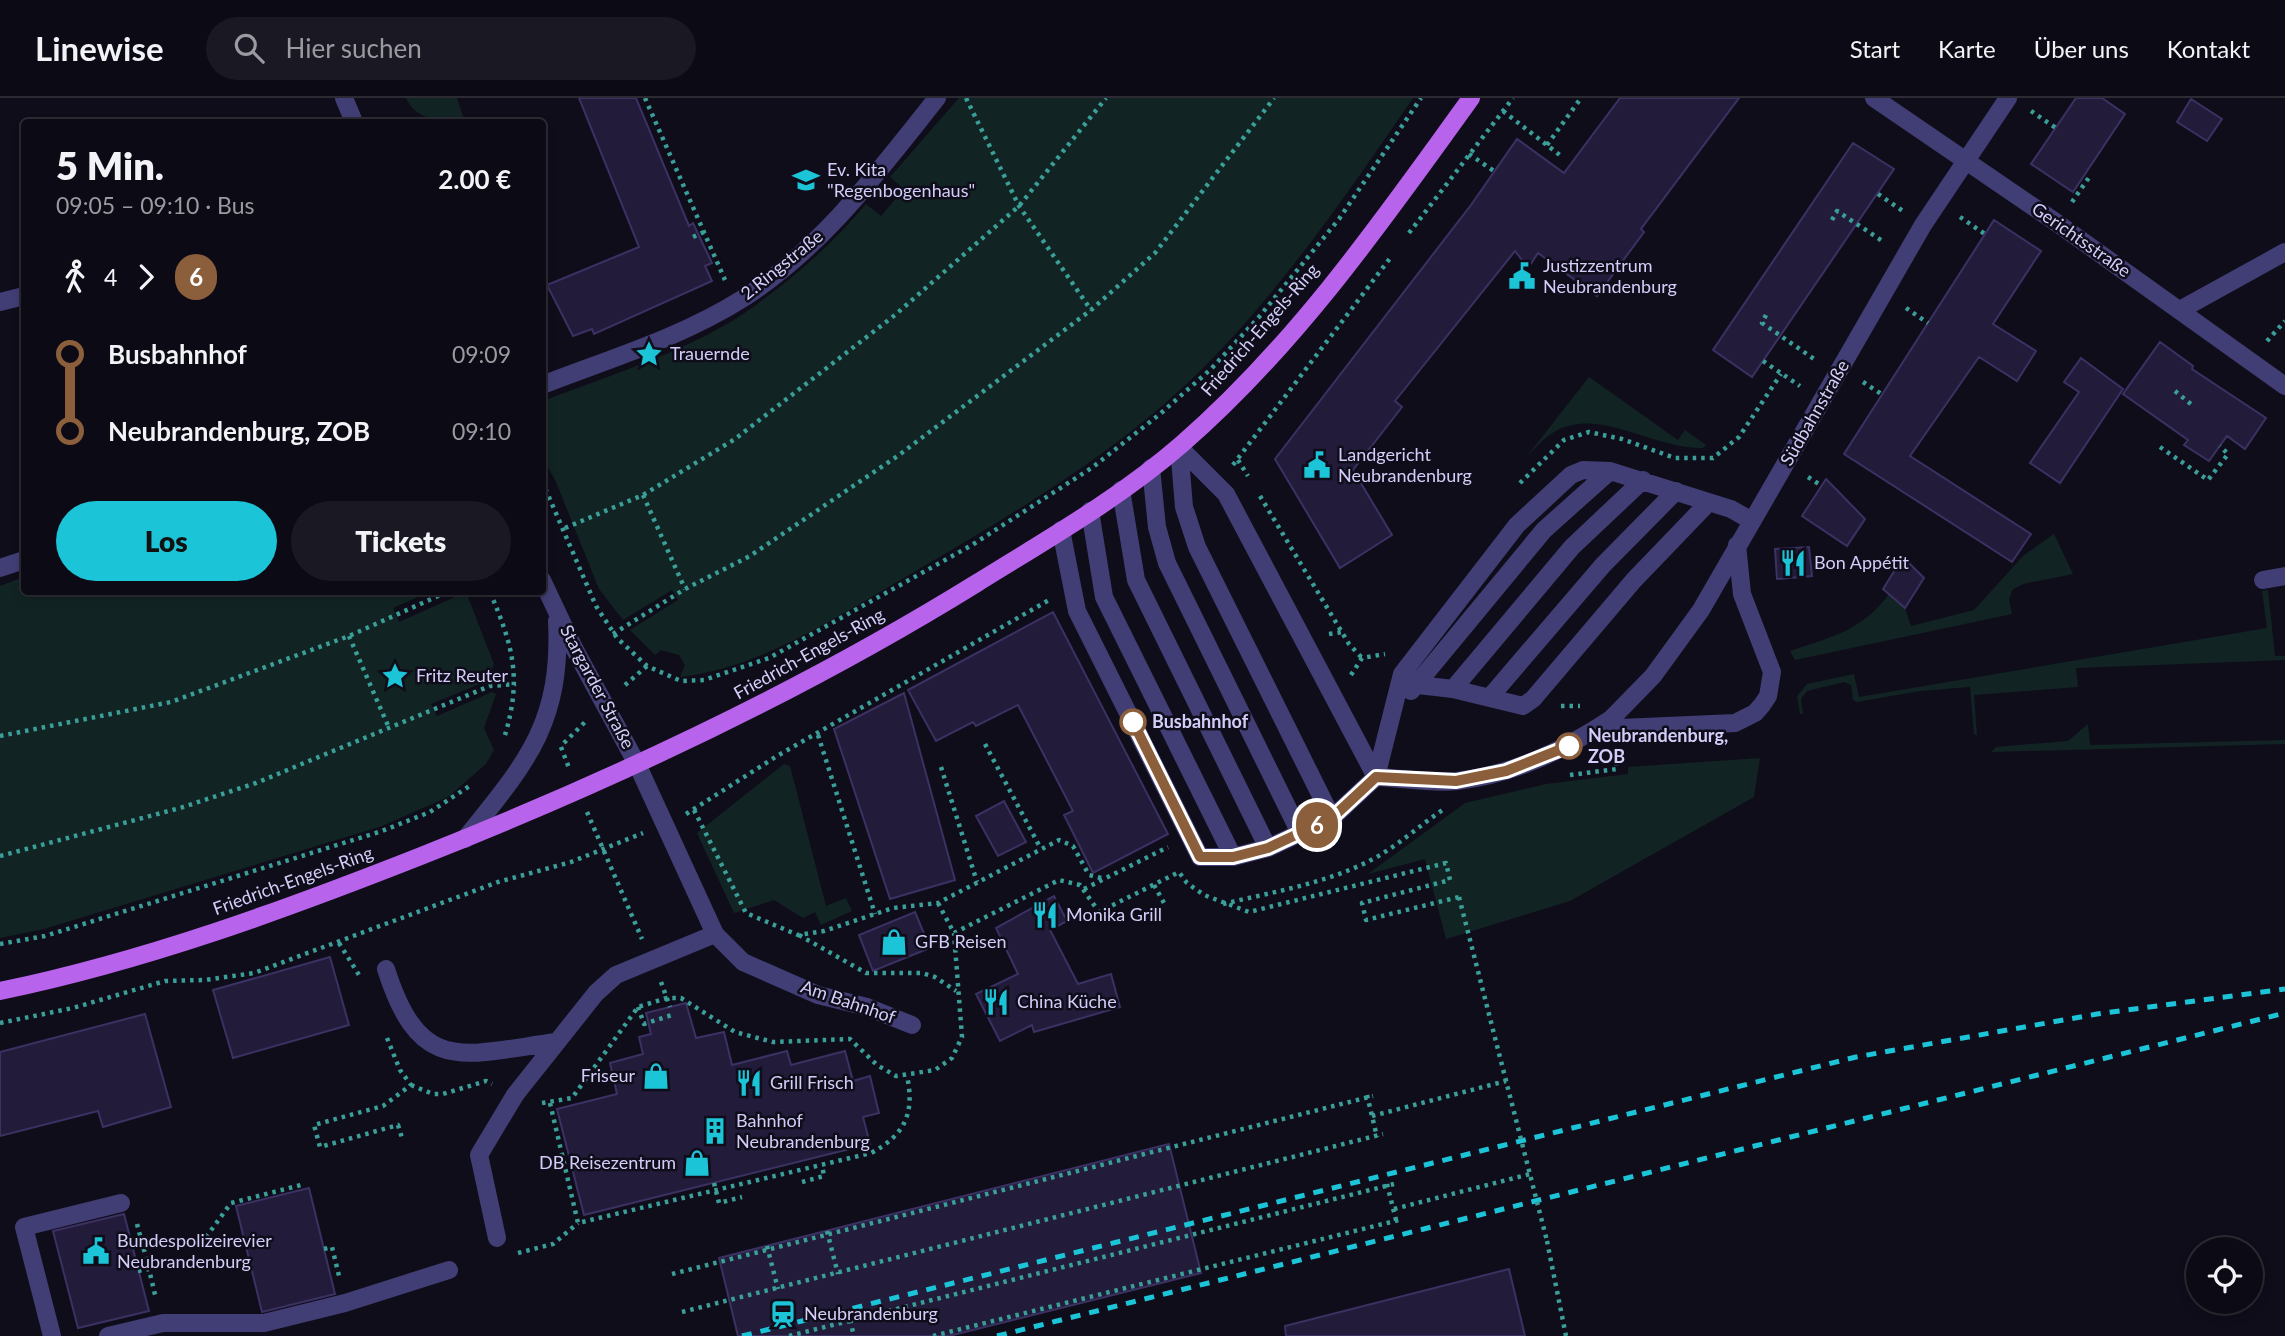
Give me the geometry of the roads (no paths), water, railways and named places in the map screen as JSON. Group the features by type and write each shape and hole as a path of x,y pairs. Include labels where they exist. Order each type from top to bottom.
{"main road":[{"name":"Friedrich-Engels-Ring","path":"0,991 55,980 190,940 283,909 465,839 735,718 867,648 1090,511 1179,447 1222,408 1298,324 1401,196 1471,98"}],"street":[{"path":"344,98 353,119"},
{"name":"2.Ringstraße","path":"546,383 657,341 734,303 776,274 847,210 937,98"},
{"name":"Gerichtsstraße","path":"1874,98 2285,386"},
{"name":"Südbahnstraße","path":"1376,777 1456,781 1506,771 1575,743 1611,719 1681,640 1965,160 2015,102"},
{"path":"2180,310 2285,253"},
{"path":"0,302 21,297"},
{"path":"1179,447 1226,494 1376,777"},
{"path":"1179,447 1184,507 1194,538 1332,818"},
{"path":"1152,468 1157,527 1167,563 1300,833"},
{"path":"1061,530 1077,611 1200,857 1233,857 1268,848 1332,818 1376,777 1402,674 1417,651 1517,525 1571,475 1583,470 1610,471 1731,509 1752,521"},
{"path":"1396,703 1418,685 1544,530 1610,471"},
{"path":"1453,689 1572,547 1643,480"},
{"path":"1121,489 1136,580 1268,848"},
{"path":"1490,697 1603,565 1675,491"},
{"path":"1418,685 1453,689 1523,706 1533,699 1634,580 1709,502"},
{"path":"1090,511 1104,597 1233,857"},
{"path":"1611,719 1627,730 1735,723 1755,713 1762,705 1768,695 1772,672 1746,608 1737,545"},
{"path":"0,568 21,561"},
{"path":"2263,580 2285,576"},
{"name":"Stargarder Straße","path":"546,589 637,764"},
{"name":"Stargarder Straße","path":"465,839 505,790 541,733 555,690 558,654 556,610"},
{"name":"Am Bahnhof","path":"637,764 715,934 743,962 818,995 867,1007 912,1025"},
{"path":"497,1238 479,1155 515,1095 596,993 616,975 715,934"},
{"path":"386,969 407,1023 436,1048 455,1054 475,1054 556,1042"},
{"path":"52,1336 24,1227 121,1203"},
{"path":"108,1336 163,1323 264,1323 345,1303 449,1270"}],"railway":[{"path":"742,1336 1856,1057 2097,1014 2285,989"},
{"path":"997,1336 2285,1013"}],"place":[{"name":"Ev. Kita \"Regenbogenhaus\"","path":"806,180"},
{"name":"Justizzentrum Neubrandenburg","path":"1522,276"},
{"name":"Trauernde","path":"649,354"},
{"name":"Landgericht Neubrandenburg","path":"1317,465"},
{"name":"Bon Appétit","path":"1793,563"},
{"name":"Fritz Reuter","path":"395,676"},
{"name":"Busbahnhof","path":"1133,722"},
{"name":"Neubrandenburg, ZOB","path":"1569,746"},
{"name":"Monika Grill","path":"1045,915"},
{"name":"GFB Reisen","path":"894,942"},
{"name":"China Küche","path":"996,1002"},
{"name":"Friseur","path":"656,1076"},
{"name":"Grill Frisch","path":"749,1083"},
{"name":"Bahnhof Neubrandenburg","path":"715,1131"},
{"name":"DB Reisezentrum","path":"697,1163"},
{"name":"Bundespolizeirevier Neubrandenburg","path":"96,1251"},
{"name":"Neubrandenburg","path":"783,1314"}]}
